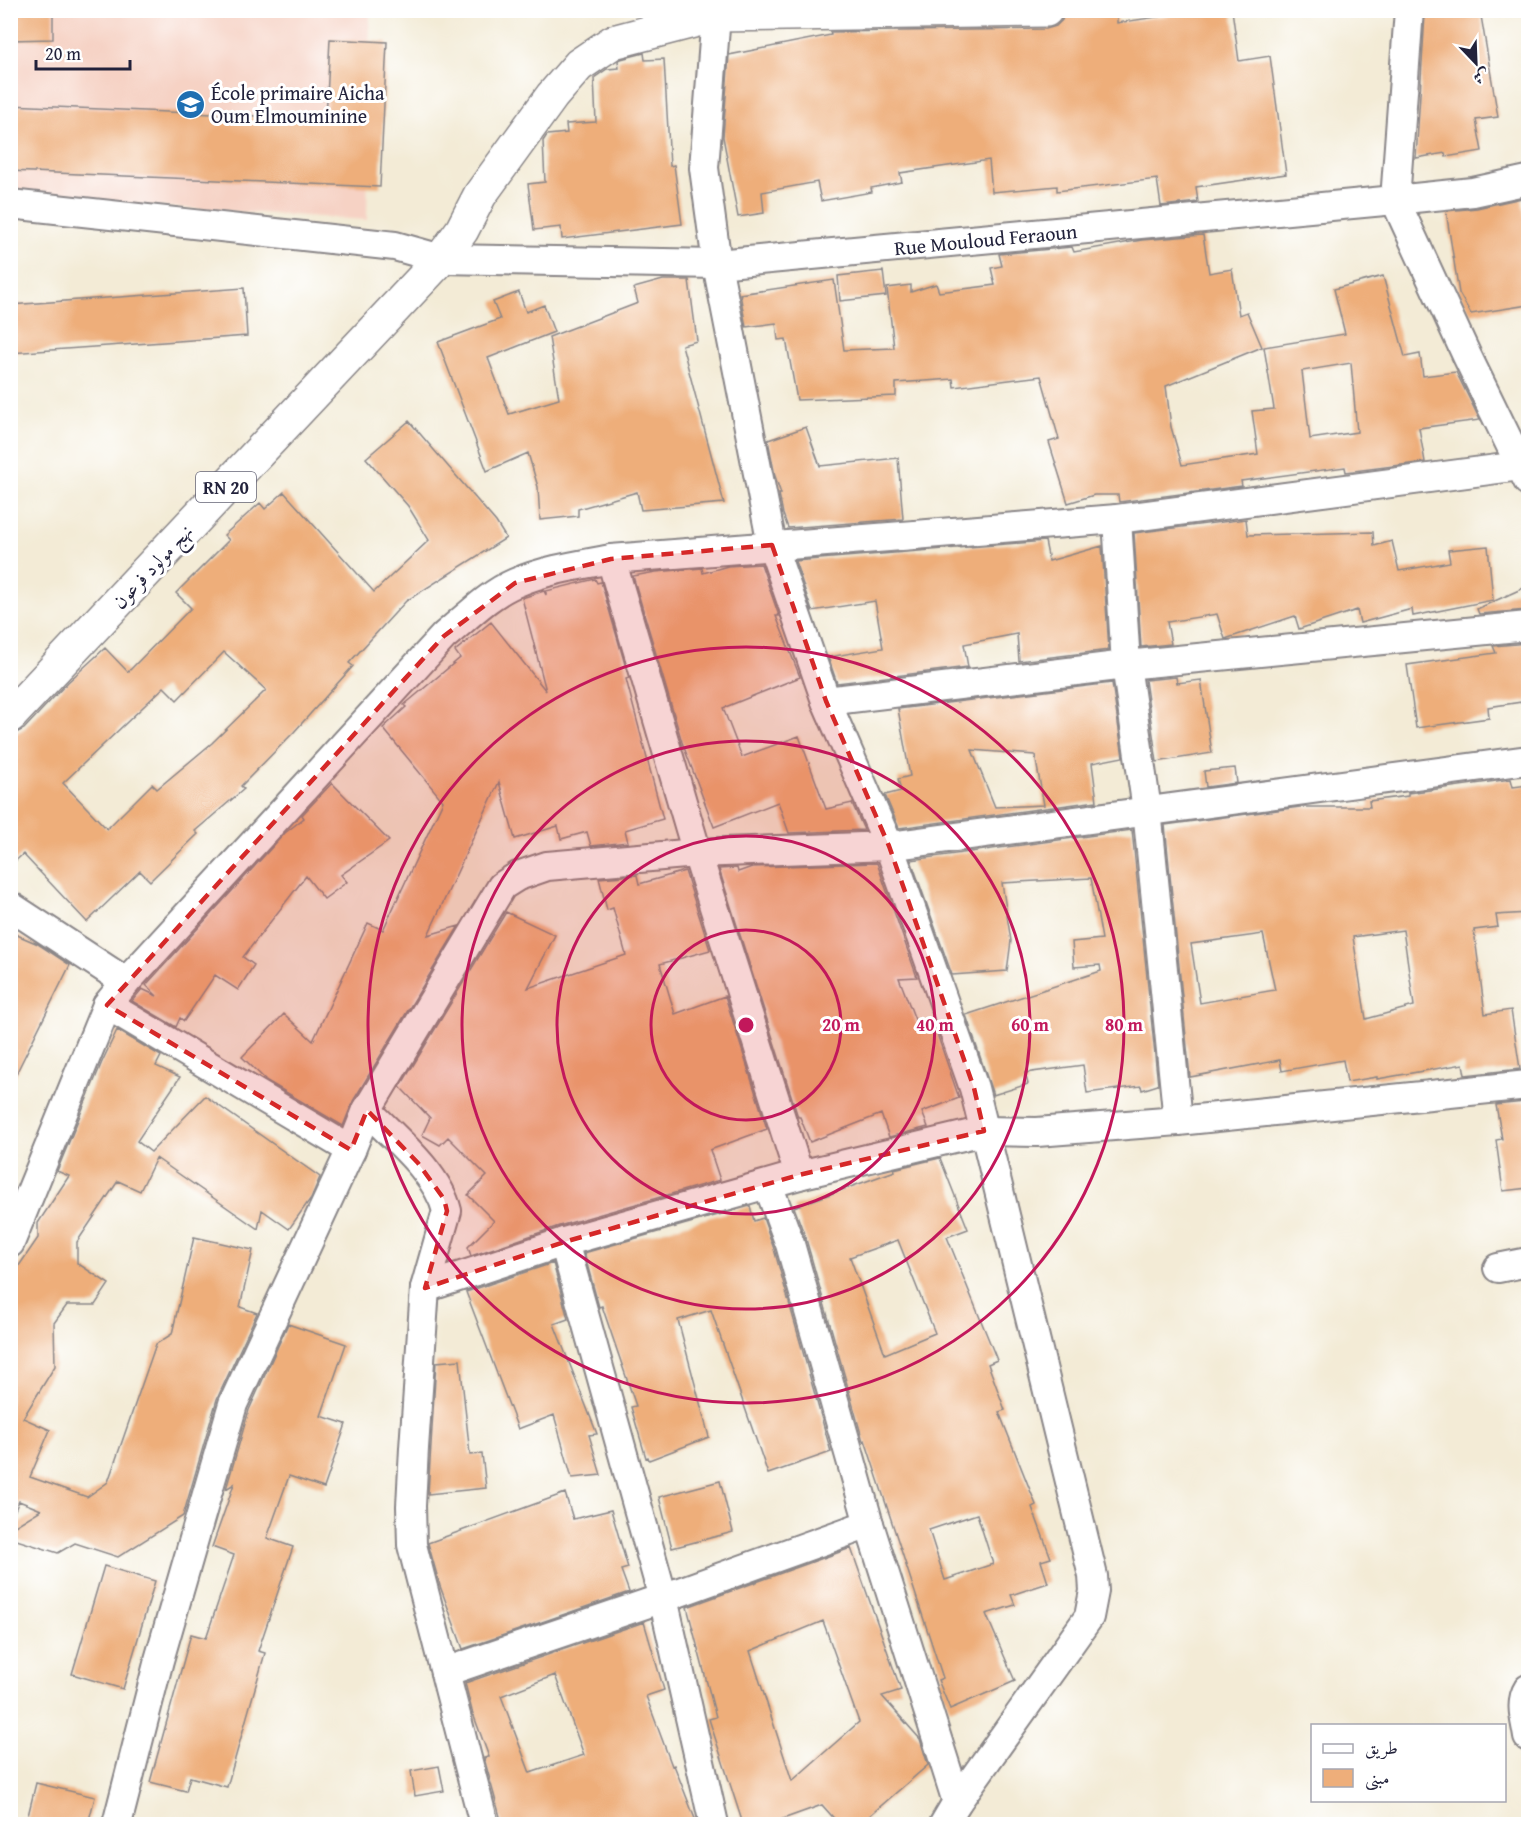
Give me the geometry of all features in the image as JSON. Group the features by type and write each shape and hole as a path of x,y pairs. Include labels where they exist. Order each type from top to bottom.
{"main road":[{"name":"RN 20","path":"441,259 493,177 552,96 579,65 613,42 716,15 1046,10"},
{"name":"نهج مولود فرعون","path":"10,716 441,259"}],"street":[{"path":"10,1243 107,1005 444,636 485,602 515,583 564,567 610,559 1117,519 1524,474 1395,200 1409,10"},
{"path":"716,15 704,168 717,264 772,545 826,701 889,846 974,1088 1082,1522 1094,1584 1089,1617 950,1813"},
{"name":"Rue Mouloud Feraoun","path":"10,204 395,246 441,259 717,264 1473,192 1528,180"},
{"path":"1117,519 1126,665 1147,810 1178,1121"},
{"path":"610,559 697,853 799,1175"},
{"path":"826,701 1126,665 1528,626"},
{"path":"117,1824 159,1660 233,1404 351,1150 367,1110 502,886 508,881 547,866 697,853 889,846 1528,760"},
{"path":"10,906 126,982"},
{"path":"107,1005 351,1150"},
{"path":"426,1288 564,1242 799,1175 984,1131 1036,1132 1178,1121 1528,1085"},
{"path":"367,1110 418,1163 444,1199 447,1211 426,1288 414,1449 411,1506 412,1545 484,1824"},
{"path":"768,1185 790,1244 950,1813"},
{"path":"564,1242 663,1598 714,1824"},
{"path":"1498,1268 1528,1262"},
{"path":"445,1672 663,1598 869,1524"},
{"path":"1528,1689 1524,1697 1528,1737"}],"highlighted area":[{"path":"772,545 826,701 889,846 974,1088 984,1131 799,1175 564,1242 425,1288 447,1211 444,1199 418,1163 367,1110 351,1150 107,1005 444,636 515,583 611,559"}],"shaded area":[{"name":"École primaire Aicha Oum Elmouminine","path":"10,11 370,11 367,220 11,197"}],"building":[{"path":"10,10 53,10 53,39 10,40"},
{"path":"1065,10 1117,10 1117,23 1203,10 1232,10 1239,61 1270,56 1286,174 1196,187 1198,202 1161,206 1157,179 1057,191 1057,186 992,192 989,160 900,173 902,182 871,188 872,192 821,201 817,182 762,192 764,213 738,217 723,137 729,55 831,35 830,32 1046,29 1056,26 1062,20"},
{"path":"1451,10 1480,10 1498,117 1476,120 1482,151 1446,157 1445,153 1416,158 1425,15"},
{"path":"330,39 387,42 380,187 10,171 10,105 326,119"},
{"path":"644,53 645,60 664,59 670,166 674,165 682,224 562,239 561,227 534,230 528,184 545,182 543,141 547,135 567,133 566,124 596,122 594,78 607,69 619,68 618,61 621,59"},
{"path":"1522,198 1528,238 1528,305 1471,314 1459,293 1446,211 1477,208"},
{"path":"1203,235 1209,273 1232,269 1239,315 1247,312 1262,347 1166,386 1171,427 1182,465 1258,454 1252,411 1274,409 1264,347 1345,334 1334,289 1383,276 1405,357 1420,354 1423,376 1456,372 1480,420 1419,428 1425,462 1346,472 1345,467 1241,481 1242,486 1119,502 1118,495 1094,495 1068,503 1049,442 1059,439 1041,376 954,387 953,379 896,383 896,396 797,400 786,339 778,340 776,323 746,327 740,294 834,280 844,350 894,348 887,288 911,285 911,292 936,284 939,292 995,285 991,268 1002,266 999,254 1072,247 1074,252 1142,240","holes":["1351,363 1357,432 1310,439 1302,371"]},
{"path":"883,271 886,296 840,301 838,276"},
{"path":"663,280 689,280 697,341 682,345 724,503 641,510 637,492 578,509 578,516 540,520 538,487 528,453 487,471 438,342 500,319 493,302 519,292 526,312 544,305 554,332 488,358 509,414 559,399 549,337 638,303 634,288"},
{"path":"244,288 247,336 10,353 10,305"},
{"path":"409,421 496,522 506,538 406,601 349,663 353,666 294,732 241,786 244,789 195,831 198,834 150,881 140,871 87,922 23,854 10,866 10,736 24,729 68,682 105,648 128,672 191,608 176,593 229,540 224,535 260,503 265,509 284,492 374,592 429,540 408,506 366,458","holes":["224,652 266,690 212,743 157,789 152,784 107,829 63,783 164,687 177,700"]},
{"path":"806,427 820,466 898,458 903,519 788,528 768,440"},
{"path":"1246,519 1248,535 1373,532 1374,546 1392,541 1399,571 1450,562 1448,550 1488,546 1493,600 1413,616 1412,609 1360,623 1357,610 1299,629 1295,616 1225,639 1217,614 1167,622 1171,644 1141,647 1134,533"},
{"path":"1045,541 1049,561 1102,546 1109,650 1019,661 1017,634 964,644 968,667 837,683 828,657 883,648 875,601 812,611 795,561"},
{"path":"761,564 779,616 776,616 800,677 723,708 742,757 799,736 826,809 852,803 864,830 789,833 778,802 714,827 682,742 633,576 702,568 703,573 728,566"},
{"path":"595,579 597,583 601,582 629,678 626,679 663,819 625,830 628,842 591,846 587,832 561,839 558,826 515,839 499,782 428,935 459,926 353,1101 343,1126 267,1081 242,1057 284,1014 313,1041 368,923 383,930 443,801 383,728 406,707 404,705 460,658 455,651 491,622 546,691 522,598 544,591 546,595 546,591"},
{"path":"1528,586 1528,610 1479,614 1477,609"},
{"path":"1528,643 1528,701 1488,707 1489,718 1416,728 1407,665 1496,653 1493,646"},
{"path":"1176,677 1177,683 1201,680 1212,753 1157,762 1145,680"},
{"path":"1112,683 1123,757 1092,763 1097,801 899,828 885,795 901,791 898,779 910,776 898,709","holes":["972,750 1035,755 1044,805 995,807"]},
{"path":"1235,768 1237,783 1206,787 1204,771"},
{"path":"1511,779 1513,787 1528,785 1528,913 1496,915 1498,927 1474,930 1485,1014 1511,1010 1520,1069 1465,1075 1463,1064 1347,1082 1343,1060 1282,1071 1280,1060 1190,1077 1165,825 1300,807 1370,807 1369,801 1408,796 1408,793","holes":["1403,930 1414,1006 1366,1019 1353,937","1263,934 1275,990 1200,1003 1191,944"]},
{"path":"332,783 389,841 341,875 347,882 324,899 306,876 243,957 254,965 238,990 215,975 184,1021 180,1018 176,1027 132,1001 142,989 157,996 146,985 285,833 304,818 302,815"},
{"path":"1132,830 1158,1085 1142,1090 1141,1086 1087,1093 1083,1065 1025,1073 1028,1084 993,1095 966,1015 1101,971 1100,965 1074,967 1072,942 1102,939 1091,878 1002,883 1011,941 1007,971 952,975 911,860"},
{"path":"877,863 917,977 899,978 919,1030 934,1025 959,1098 922,1112 928,1127 889,1137 881,1114 810,1142 800,1117 798,1117 719,869 737,868 738,872 752,867"},
{"path":"685,871 710,950 660,964 675,1014 725,996 767,1129 710,1150 720,1180 559,1226 471,1256 468,1247 494,1221 468,1195 487,1176 448,1137 440,1145 422,1135 430,1118 400,1087 506,912 555,935 528,988 626,955 613,908 607,910 599,878 637,875 639,884"},
{"path":"10,932 38,944 70,965 10,1086"},
{"path":"117,1030 161,1056 156,1066 180,1077 137,1141 151,1152 205,1096 320,1177 311,1198 289,1229 262,1210 258,1229 156,1158 140,1191 118,1181 77,1242 77,1263 109,1284 95,1305 67,1305 54,1323 55,1366 23,1418 50,1430 30,1477 87,1497 108,1482 156,1344 172,1334 194,1237 253,1250 240,1307 257,1313 217,1399 183,1516 118,1557 75,1543 58,1553 10,1538 10,1529 41,1510 19,1501 10,1521 10,1301 14,1295 14,1273 38,1238 38,1223 69,1176 57,1171"},
{"path":"1528,1103 1528,1188 1503,1191 1496,1140 1502,1139 1496,1105"},
{"path":"940,1158 968,1229 947,1237 997,1360 988,1364 1005,1410 999,1412 1036,1505 1032,1507 1051,1558 1041,1561 1048,1583 1011,1595 1015,1605 986,1614 1015,1681 950,1709 938,1680 943,1678 865,1440 863,1441 806,1239 794,1207 895,1171 894,1169","holes":["898,1240 935,1333 885,1354 850,1257","977,1514 993,1564 945,1580 929,1530"]},
{"path":"750,1206 754,1221 763,1218 774,1249 831,1452 768,1474 711,1310 678,1320 709,1437 649,1460 648,1457 646,1458 631,1407 636,1406 602,1306 599,1307 584,1253"},
{"path":"553,1263 568,1319 554,1324 597,1434 589,1435 601,1475 572,1478 554,1415 518,1429 466,1292"},
{"path":"288,1324 346,1344 321,1416 346,1424 324,1488 289,1476 267,1538 293,1547 258,1651 265,1653 227,1787 190,1777 186,1791 150,1782 191,1634 206,1638 234,1555 212,1547 234,1484 226,1489 249,1410"},
{"path":"460,1360 470,1455 482,1454 486,1488 428,1494 436,1362"},
{"path":"720,1481 733,1532 672,1548 659,1497"},
{"path":"565,1493 573,1519 611,1510 628,1568 621,1570 629,1592 463,1649 440,1586 428,1543"},
{"path":"851,1548 901,1690 882,1696 920,1739 928,1765 860,1824 839,1824 822,1805 769,1824 743,1824 709,1719 716,1717 687,1607","holes":["823,1621 859,1722 792,1781 750,1651"]},
{"path":"104,1566 155,1581 123,1689 72,1674"},
{"path":"644,1622 664,1690 646,1696 697,1824 502,1824 484,1758 489,1757 472,1711 465,1683","holes":["555,1675 584,1755 530,1773 501,1696"]},
{"path":"439,1766 444,1791 415,1796 411,1771"},
{"path":"36,1783 95,1797 88,1824 26,1824"}],"place":[{"name":"École primaire Aicha Oum Elmouminine","path":"190,104"}]}
